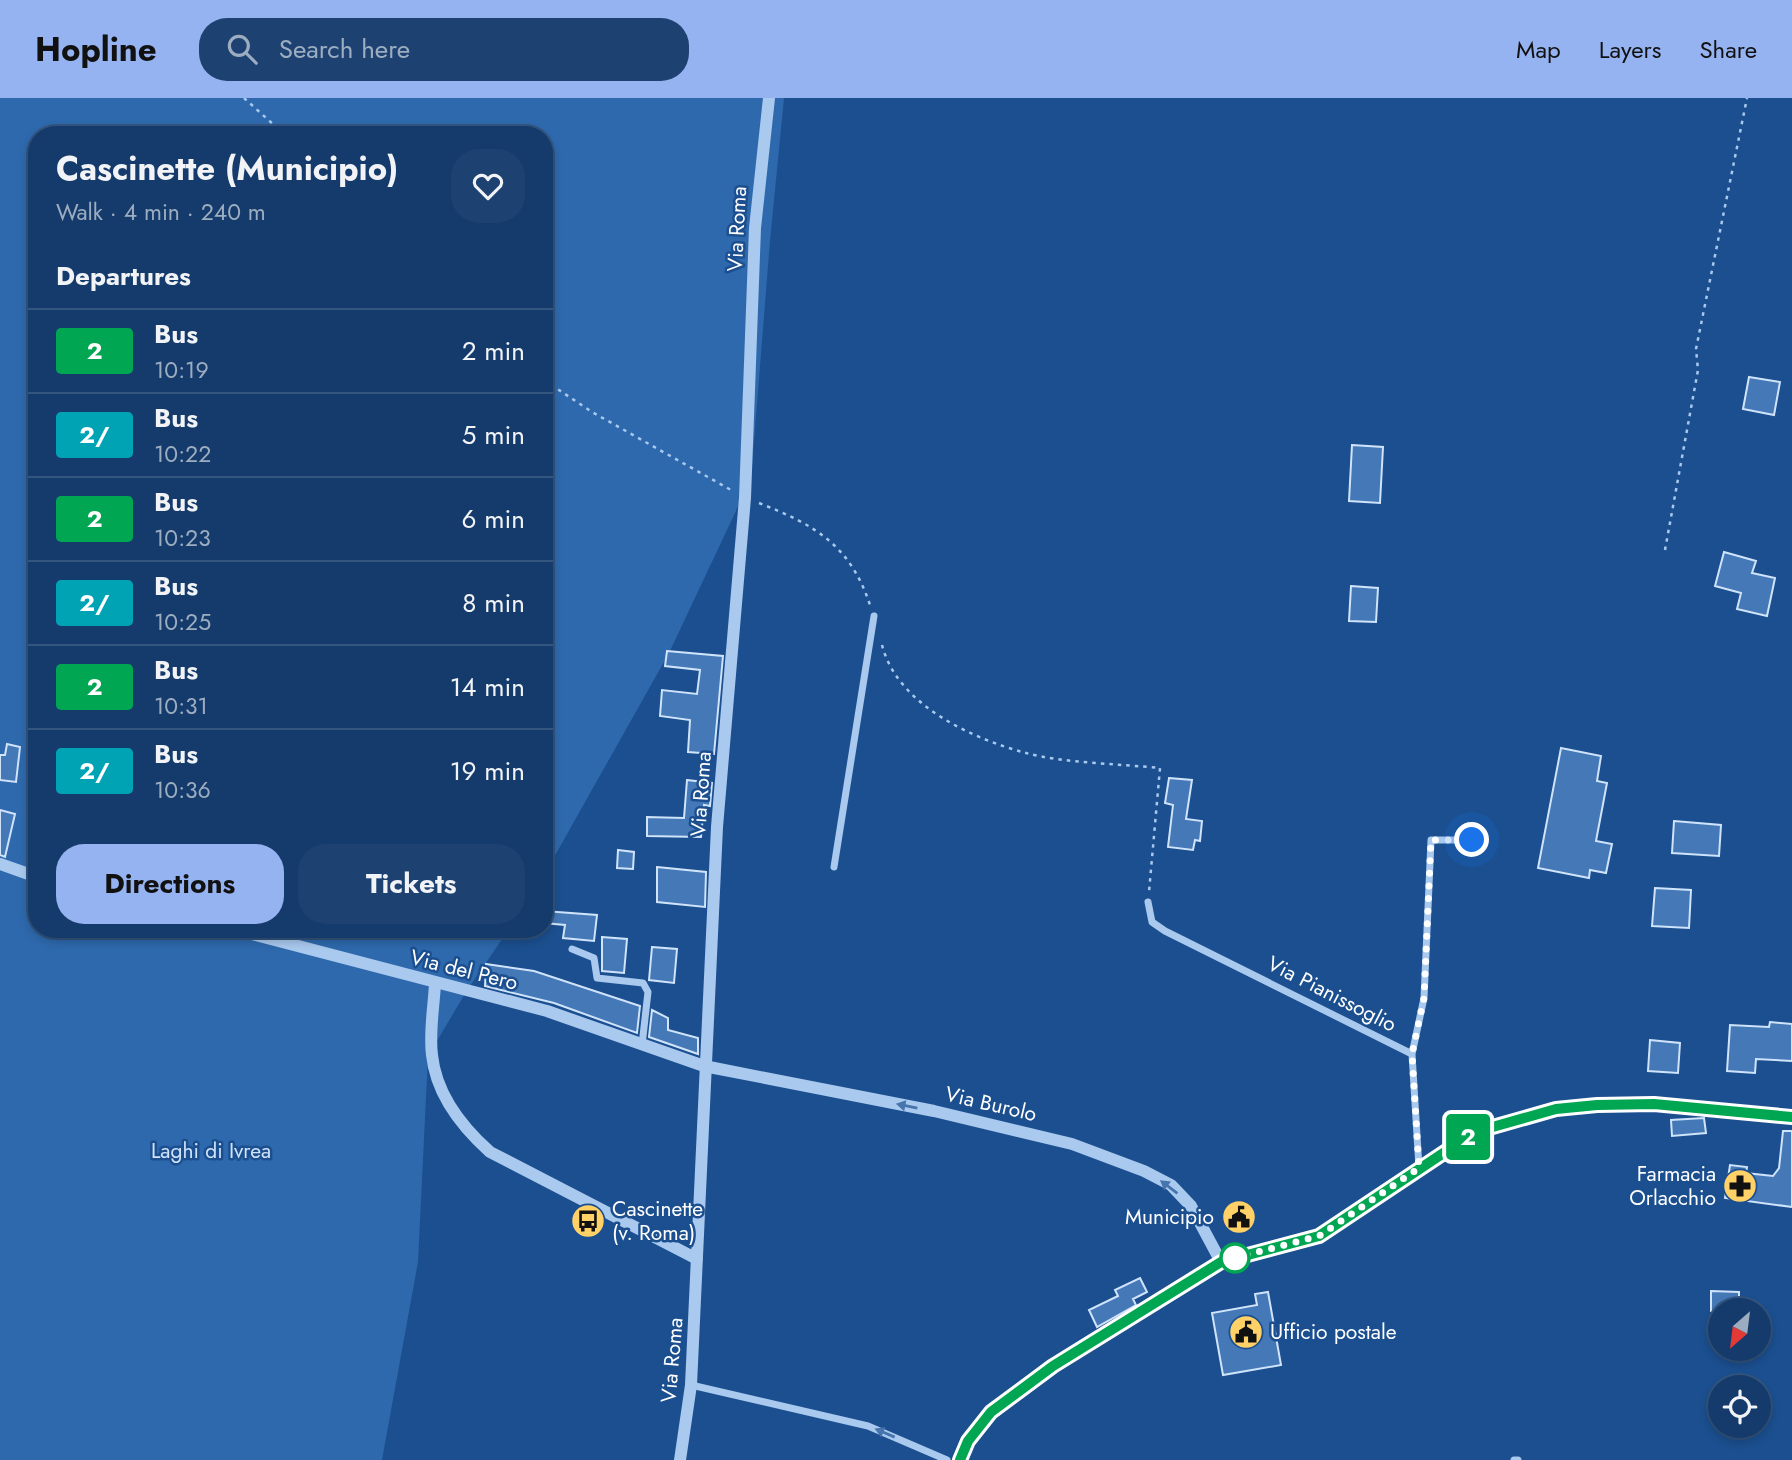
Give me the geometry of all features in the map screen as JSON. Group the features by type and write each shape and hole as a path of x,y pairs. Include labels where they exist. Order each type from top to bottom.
{"street":[{"name":"Via Roma","path":"680,1460 691,1385 717,827 745,498 755,228 763,131 769,98"},
{"path":"834,867 874,616"},
{"path":"1412,1054 1424,998 1431,840 1472,840"},
{"path":"0,864 28,874"},
{"name":"Via Pianissoglio","path":"1148,902 1152,922 1165,931 1412,1054 1419,1168"},
{"name":"Via del Pero","path":"267,938 547,1011 705,1066"},
{"path":"572,949 594,958 597,978 643,983 649,992 642,1046"},
{"path":"435,983 432,1056 444,1093 464,1129 490,1152 697,1259"},
{"name":"Via Burolo","path":"705,1066 934,1111 1020,1130 1084,1149 1171,1185 1191,1206 1221,1262"},
{"path":"960,1460 968,1441 991,1412 1026,1384 1221,1262 1319,1236 1475,1132 1556,1109 1654,1104 1792,1117"},
{"path":"691,1385 868,1426 947,1460"}],"path":[{"path":"244,98 275,126"},
{"path":"1665,550 1698,370 1696,349 1747,98"},
{"path":"553,386 592,412 745,498 816,529 838,546 864,585 874,616"},
{"path":"880,640 887,664 906,691 932,711 980,736 1027,754 1160,768 1148,902"}],"green space":[{"name":"Laghi di Ivrea","path":"0,98 784,98 751,479 669,653 553,859 553,126 28,126 28,938 503,938 466,992 428,1056 418,1262 382,1460 0,1460"}],"building":[{"path":"1749,377 1780,382 1774,415 1743,409"},
{"path":"1352,445 1383,447 1380,503 1349,501"},
{"path":"1724,552 1756,561 1752,573 1775,578 1767,616 1737,609 1741,593 1715,586"},
{"path":"1351,586 1378,588 1376,622 1349,621"},
{"path":"667,651 723,656 714,754 688,752 690,720 660,716 662,690 697,694 700,670 665,666"},
{"path":"7,744 20,747 16,782 0,780 0,755 5,755"},
{"path":"1561,748 1601,756 1597,781 1607,783 1596,841 1612,844 1606,873 1590,870 1589,878 1538,868"},
{"path":"1169,778 1192,780 1186,819 1202,821 1200,841 1195,840 1193,850 1168,847 1173,805 1165,803"},
{"path":"687,780 712,783 710,806 704,805 701,837 647,836 647,817 684,818"},
{"path":"0,810 15,814 5,857 0,855"},
{"path":"1674,821 1721,825 1719,856 1672,853"},
{"path":"618,850 634,852 633,869 617,868"},
{"path":"657,867 706,872 705,907 657,902"},
{"path":"1655,888 1691,890 1689,928 1652,926"},
{"path":"553,912 597,915 594,941 563,938 565,925 553,924"},
{"path":"602,937 627,939 624,973 602,971"},
{"path":"652,947 677,949 674,983 649,980"},
{"path":"486,964 534,971 640,1006 637,1033 554,1003 485,986"},
{"path":"652,1010 668,1018 668,1030 698,1038 698,1054 649,1037"},
{"path":"1770,1022 1792,1024 1792,1061 1756,1059 1755,1073 1727,1071 1730,1025 1769,1027"},
{"path":"1650,1040 1680,1043 1678,1073 1648,1071"},
{"path":"1704,1118 1706,1133 1672,1136 1671,1120"},
{"path":"1783,1131 1792,1131 1792,1207 1725,1198 1730,1165 1747,1167 1746,1173 1773,1176 1779,1168"},
{"path":"1140,1278 1147,1292 1133,1299 1136,1305 1097,1327 1089,1310 1118,1296 1115,1290"},
{"path":"1711,1291 1739,1292 1739,1298 1711,1298"},
{"path":"1268,1292 1281,1365 1223,1375 1212,1313 1257,1305 1255,1294"}],"bus line":[{"name":"2","path":"960,1460 968,1441 991,1412 1005,1400 1144,1308 1221,1262 1319,1236 1475,1132 1556,1109 1597,1105 1654,1104 1792,1117"}],"place":[{"name":"Farmacia Orlacchio","path":"1740,1186"},
{"name":"Municipio","path":"1239,1217"},
{"name":"Cascinette (v. Roma)","path":"588,1221"},
{"name":"Ufficio postale","path":"1246,1332"}],"route":[{"path":"1235,1258 1319,1236 1419,1168 1412,1054 1424,998 1431,840 1472,840"}]}
